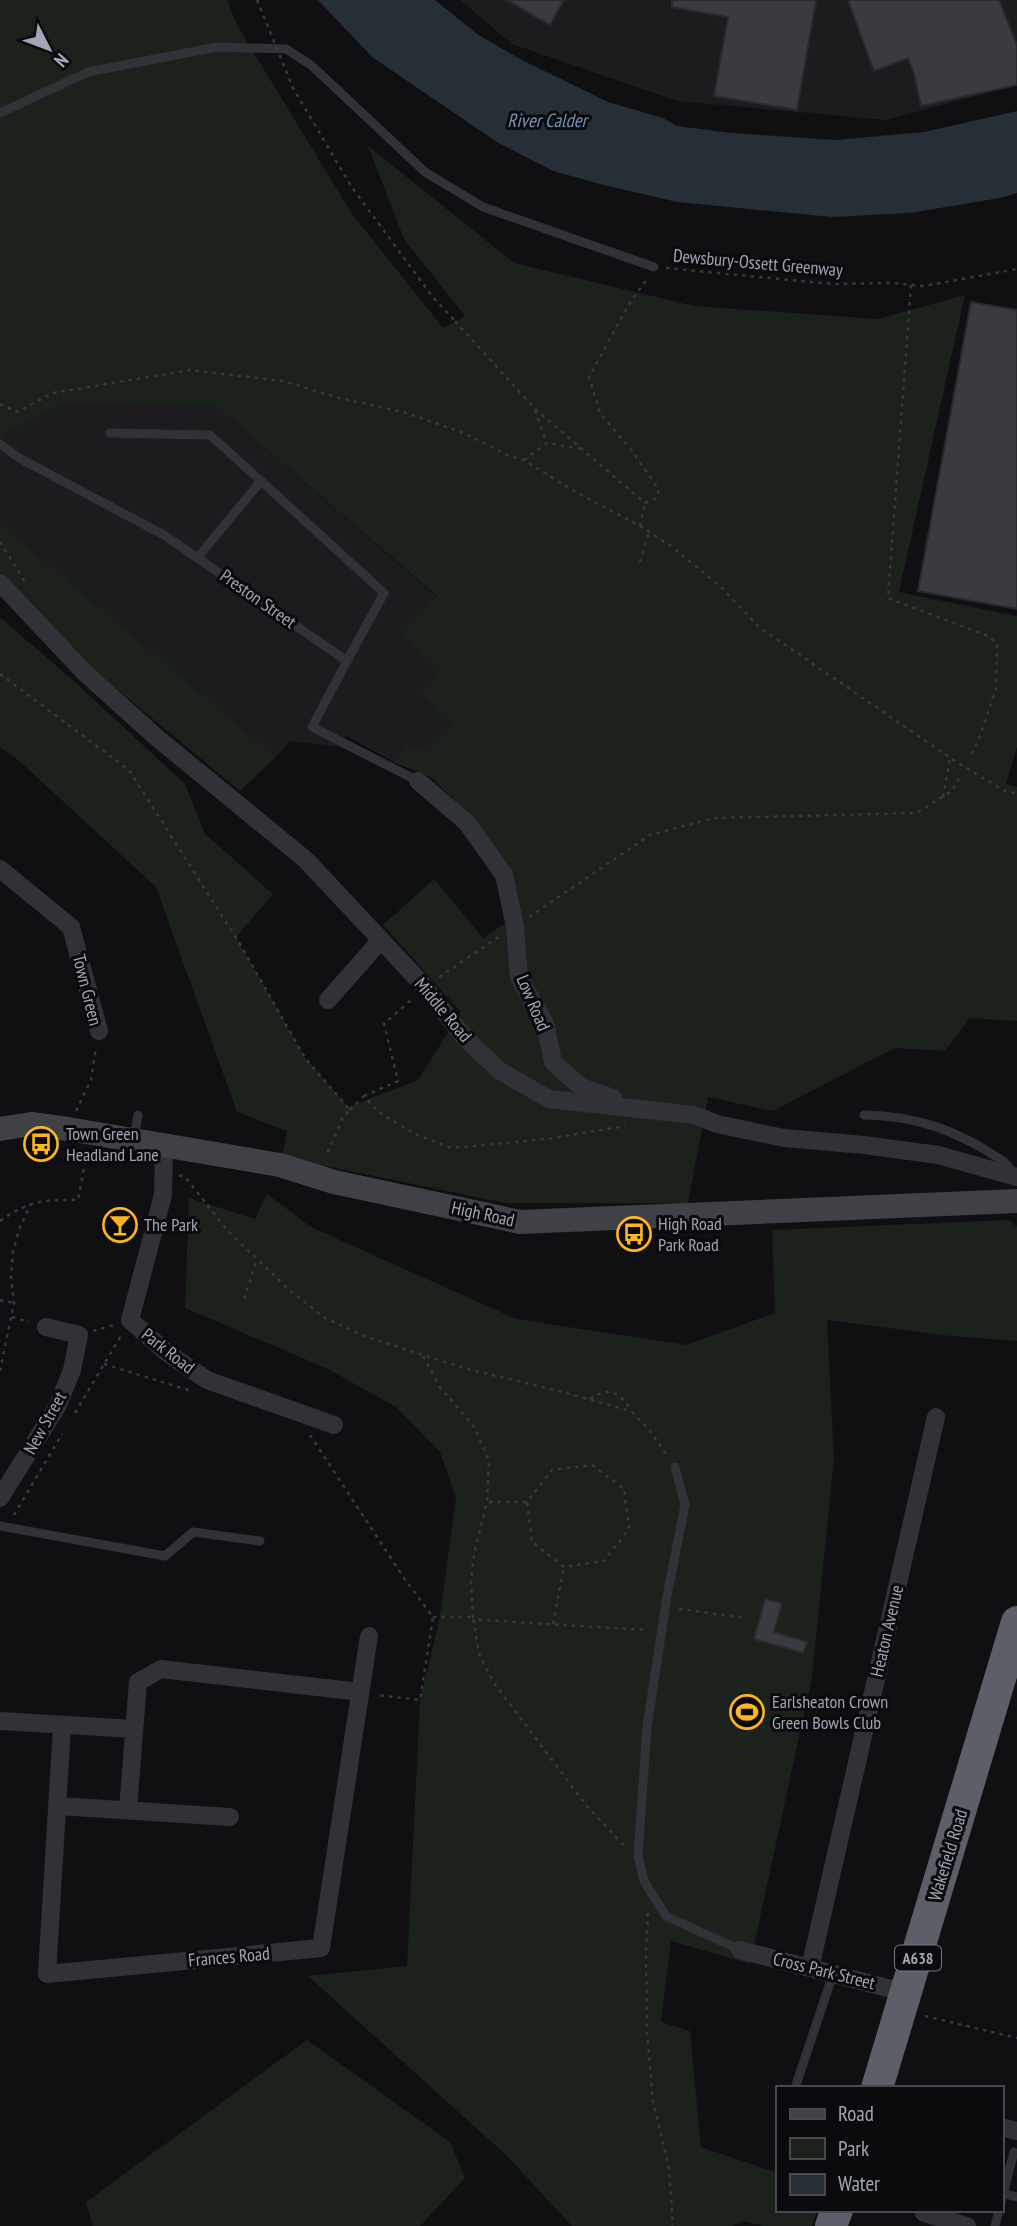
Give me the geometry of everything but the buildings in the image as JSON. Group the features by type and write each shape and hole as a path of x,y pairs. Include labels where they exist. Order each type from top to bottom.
{"highway":[{"name":"Wakefield Road","path":"878,2086 1017,1622"}],"street":[{"name":"Middle Road","path":"0,583 84,673 156,737 306,860 425,987 464,1037 500,1071 549,1098 694,1115 717,1124 784,1138 864,1145 938,1156 1014,1176"},
{"name":"Low Road","path":"418,781 467,823 504,875 515,926 519,978 545,1023 553,1062 581,1087 620,1100 679,1106 694,1115"},
{"name":"Town Green","path":"3,878 71,927 99,1031"},
{"path":"328,1000 380,941"},
{"name":"High Road","path":"0,1129 31,1124 79,1130 133,1140 164,1157 280,1165 334,1182 520,1222 1017,1201"},
{"name":"Park Road","path":"164,1157 163,1195 130,1320 166,1352 206,1380 334,1425"},
{"path":"46,1327 79,1335"},
{"name":"New Street","path":"0,1498 58,1405 72,1370 79,1335"},
{"name":"Heaton Avenue","path":"810,1968 936,1417"},
{"name":"Frances Road","path":"62,1726 47,1974 321,1948 369,1636"},
{"path":"128,1810 138,1682 162,1670 360,1692"},
{"path":"0,1721 134,1729"},
{"path":"58,1806 230,1817"},
{"name":"Cross Park Street","path":"740,1950 833,1973 904,2001"},
{"path":"924,2213 967,2226"}],"lane":[{"path":"0,113 88,72 218,47 286,48 311,65 425,172 482,207 654,267"},
{"path":"110,433 210,435 384,593 312,727 418,781"},
{"name":"Preston Street","path":"0,444 19,458 164,535 347,661"},
{"path":"198,557 261,481"},
{"path":"133,1140 138,1115"},
{"path":"864,1115 912,1119 951,1131 1003,1161 1014,1176"},
{"path":"675,1467 685,1505 648,1727 638,1855 645,1881 666,1916 740,1950"},
{"path":"0,1526 164,1556 192,1532 260,1541"},
{"path":"797,2086 833,1973"},
{"path":"1003,2192 1014,2152"}],"path":[{"path":"257,0 293,88 351,186 432,296 535,409 645,503 640,526"},
{"name":"Dewsbury-Ossett Greenway","path":"645,503 656,499 659,490 600,413 589,377 654,267 832,284 864,282 924,286 1017,270"},
{"path":"911,285 888,598 988,636 997,644 996,689 979,739 969,758"},
{"path":"0,404 17,412 53,393 190,370 283,381 339,398 403,412 464,433 509,456 524,460 671,546 721,587 759,627 951,758 1003,790 1017,794"},
{"path":"535,409 547,443"},
{"path":"524,460 547,443 582,449"},
{"path":"640,562 649,532"},
{"path":"0,674 129,770 240,944 305,1058 350,1110"},
{"path":"943,797 951,758"},
{"path":"515,926 650,835 714,818 916,813 952,791 961,775"},
{"name":"Town Green","path":"31,1204 44,1200 78,1200 79,1130 99,1031"},
{"path":"334,1182 321,1168 343,1117 364,1096 377,1111 413,1133 451,1148 547,1139 627,1125"},
{"path":"164,1157 186,1178 227,1230 288,1289 325,1318 363,1336 467,1370 631,1410"},
{"path":"0,1221 19,1208 31,1204"},
{"path":"0,1371 14,1303 11,1278 13,1251 31,1204"},
{"path":"244,1298 257,1259"},
{"path":"0,1300 14,1303"},
{"path":"79,1335 130,1320"},
{"path":"423,1355 440,1387 475,1429 489,1461 487,1502 474,1554 471,1581 479,1654 494,1683 586,1805 640,1863"},
{"path":"104,1364 192,1391"},
{"path":"590,1399 599,1393 612,1391 623,1396 675,1467"},
{"path":"304,1426 404,1578 433,1617 420,1700 360,1692"},
{"path":"592,1465 624,1489 629,1530 604,1561 564,1566 532,1542 527,1502 552,1470 592,1465"},
{"path":"487,1502 527,1502"},
{"path":"553,1624 564,1566"},
{"path":"666,1607 747,1618"},
{"path":"433,1617 473,1617 481,1620 662,1631"},
{"path":"649,1889 646,1952 647,2032 653,2101 669,2168 673,2226"},
{"path":"904,2001 1017,2038"}],"shaded area":[{"path":"460,0 1017,0 1017,85 886,120 677,101 512,44"},
{"path":"61,403 217,407 437,597 441,671 454,723 430,751 408,744 393,762 346,735 339,747 290,741 276,757 0,523 0,438"}],"green space":[{"path":"0,0 227,0 237,25 352,214 443,328 465,316 404,239 368,146 514,263 694,306 878,319 965,295 899,592 1017,616 1017,747 1006,784 1017,787 1017,1021 970,1018 945,1051 895,1048 773,1111 708,1097 688,1203 505,1203 282,1157 287,1131 237,1112 156,887 17,759 0,747 0,617 185,784 205,834 273,894 236,937 305,1058 348,1107 418,1080 461,1012 383,925 434,879 483,938 521,913 470,816 431,777 393,762 408,744 430,751 453,723 422,694 441,671 402,634 437,596 217,407 61,403 0,438"},
{"path":"0,523 276,757 240,791 94,670 0,573"},
{"path":"267,1194 311,1227 516,1319 686,1345 775,1313 772,1230 1009,1220 1017,1227 1017,1341 951,1336 827,1320 834,1458 812,1677 750,1964 671,1941 661,2022 690,2031 701,2147 776,2173 776,2212 816,2212 812,2226 765,2226 743,2221 733,2226 572,2226 506,2155 308,1976 407,1966 420,1700 439,1622 456,1498 440,1452 396,1407 326,1368 185,1308 189,1198 255,1219"},
{"path":"307,2040 450,2142 465,2178 420,2226 93,2226 86,2202"}],"water":[{"name":"River Calder","path":"318,0 435,0 477,34 520,59 608,102 663,118 677,126 731,133 835,140 924,132 1017,111 1017,193 910,213 832,217 677,202 553,171 497,142 372,57"}],"place":[{"name":"Town Green Headland Lane","path":"41,1144"},
{"name":"The Park","path":"120,1225"},
{"name":"High Road Park Road","path":"634,1234"},
{"name":"Earlsheaton Crown Green Bowls Club","path":"747,1712"}]}
